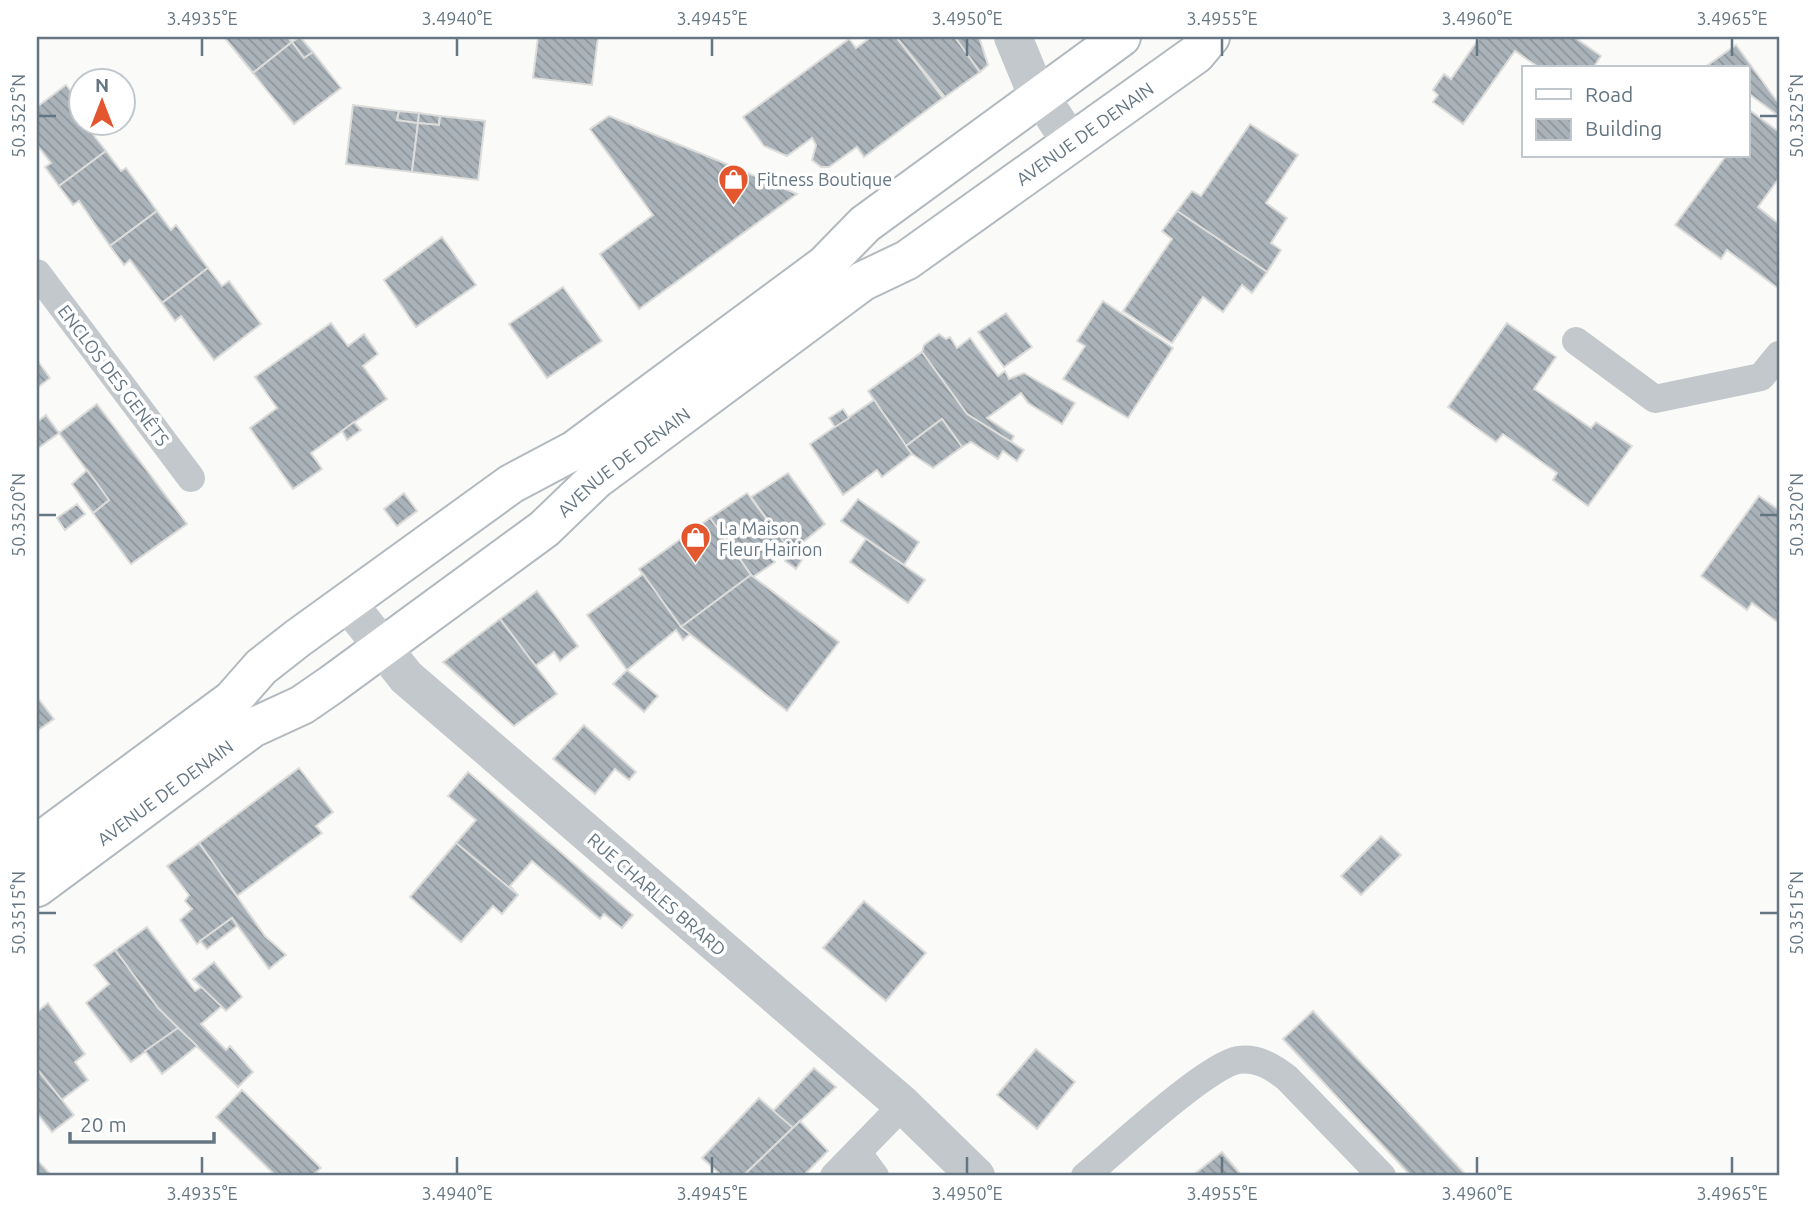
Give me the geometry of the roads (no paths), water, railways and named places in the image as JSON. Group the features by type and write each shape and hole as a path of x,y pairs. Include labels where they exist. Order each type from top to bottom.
{"main road":[{"name":"AVENUE DE DENAIN","path":"37,844 232,700 269,660 511,484 575,450 825,265 865,224 1121,37"},
{"name":"AVENUE DE DENAIN","path":"37,887 252,729 302,705 544,529 595,480 863,281 906,260 1196,54 1210,37"}],"street":[{"path":"1013,37 1041,96 1071,143"},
{"name":"RUE CHARLES BRARD","path":"348,603 406,677 903,1105 976,1176"}],"lane":[{"name":"ENCLOS DES GENÊTS","path":"37,272 191,478"},
{"path":"1576,341 1655,399 1761,377 1779,355"},
{"path":"1085,1176 1211,1072 1240,1060 1272,1066 1287,1077 1382,1176"},
{"path":"834,1176 903,1105"},
{"path":"858,1153 875,1176"}],"place":[{"name":"Fitness Boutique","path":"734,206"},
{"name":"La Maison Fleur Hairion","path":"696,565"}]}
